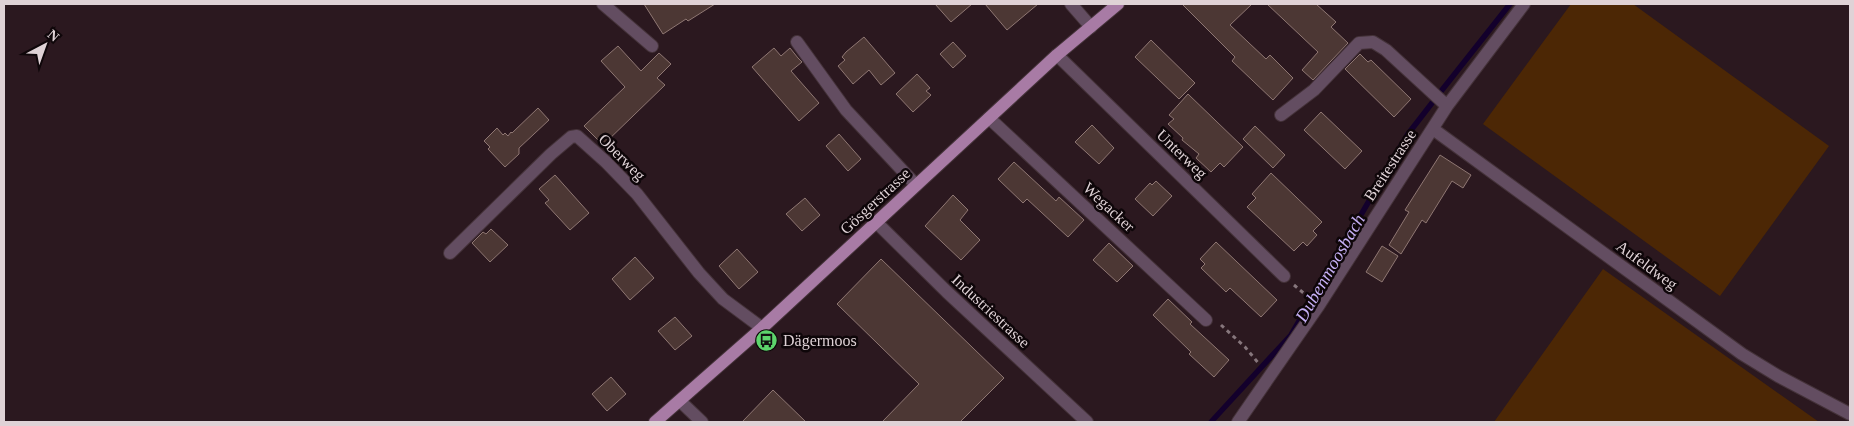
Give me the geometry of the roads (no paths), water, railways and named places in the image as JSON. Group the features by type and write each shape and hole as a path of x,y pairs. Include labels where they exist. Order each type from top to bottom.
{"main road":[{"name":"Gösgerstrasse","path":"655,422 762,328 1057,55 1118,4"}],"street":[{"path":"603,4 652,46"},
{"path":"1071,4 1090,27"},
{"name":"Breitestrasse","path":"1238,422 1319,305 1447,106 1524,4"},
{"path":"797,42 846,110 916,185"},
{"path":"1281,116 1314,90 1359,43 1373,42 1386,50 1447,106"},
{"name":"Unterweg","path":"1057,55 1284,276"},
{"name":"Wegacker","path":"989,118 1206,320"},
{"name":"Aufeldweg","path":"1433,129 1742,354 1778,376 1850,414"},
{"name":"Oberweg","path":"450,253 551,154 571,137 577,136 606,162 636,194 723,299 762,328"},
{"name":"Industriestrasse","path":"876,222 947,292 1086,422"},
{"path":"680,401 702,422"}],"waterway":[{"name":"Dubenmoosbach","path":"1442,90 1510,4"},
{"name":"Dubenmoosbach","path":"1211,422 1291,335 1408,134 1432,103"}],"place":[{"name":"Dägermoos","path":"767,340"}]}
